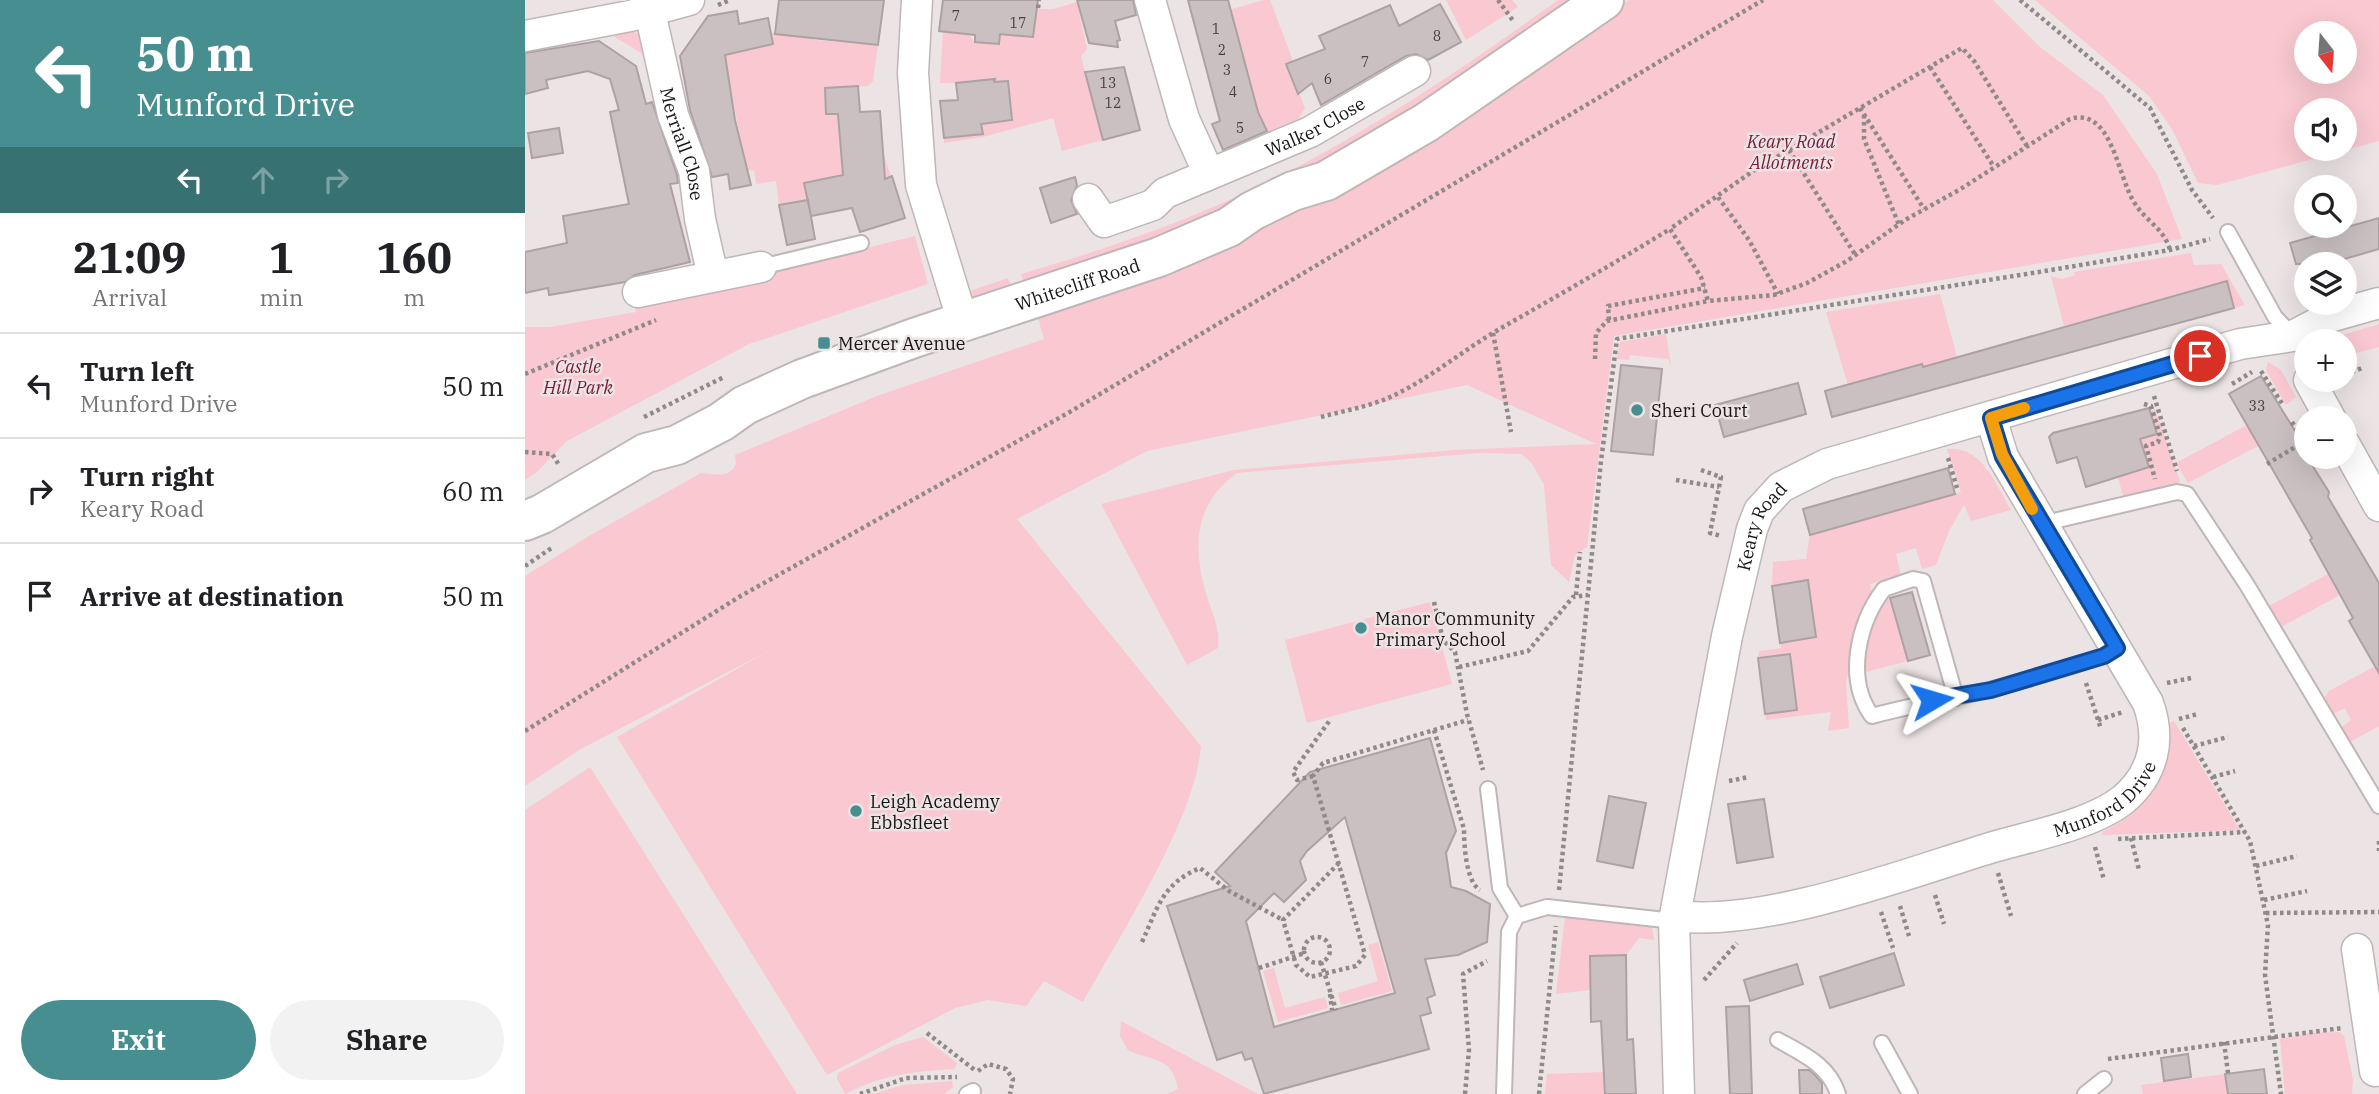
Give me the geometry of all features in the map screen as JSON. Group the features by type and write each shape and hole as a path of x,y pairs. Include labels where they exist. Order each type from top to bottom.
{"street":[{"path":"525,36 630,10 689,0"},
{"path":"917,0 913,73 921,186 963,322"},
{"path":"1150,0 1184,119 1209,174"},
{"name":"Whitecliff Road","path":"525,521 543,514 646,453 673,446 713,426 755,400 850,360 1159,257 1226,229 1247,214 1293,191 1326,181 1427,122 1588,5"},
{"name":"Merriall Close","path":"630,10 694,171 697,205 713,276"},
{"name":"Walker Close","path":"1089,199 1104,222 1153,205 1165,192 1325,124 1415,71"},
{"path":"638,292 761,267"},
{"name":"Keary Road","path":"1679,1094 1673,979 1674,919 1727,636 1752,529 1759,511 1781,487 1820,467 2240,344 2293,335 2329,317 2379,303"},
{"name":"Munford Drive","path":"1674,919 1715,917 1818,900 2109,810 2132,791 2147,771 2155,739 2148,703 2002,454 1991,418"},
{"path":"2357,467 2379,506"},
{"path":"2357,949 2372,1071"}],"lane":[{"path":"2228,232 2275,317 2293,335"},
{"path":"761,267 861,243"},
{"path":"2043,528 2058,520 2180,492 2192,499 2247,585 2379,806"},
{"path":"1956,698 1923,581 1913,579 1884,589 1866,621 1858,656 1858,682 1862,702 1872,716 1927,701 1956,698 2104,656 2117,648"},
{"path":"1488,789 1500,884 1517,916"},
{"path":"1504,1094 1509,932 1517,916 1536,908 1557,907 1674,919"},
{"path":"1778,1040 1815,1060 1833,1078 1838,1094"},
{"path":"1882,1043 1910,1094"},
{"path":"2085,1094 2103,1079"}],"path":[{"path":"1038,8 1039,0"},
{"path":"1498,0 1514,22"},
{"path":"525,731 739,597 1069,413 1763,0"},
{"path":"2020,0 2150,108 2192,190 2213,219 2228,232"},
{"path":"1505,28 1524,15"},
{"path":"1321,417 1389,398 1493,333 1614,265 1789,150 1965,49 2027,145"},
{"path":"1930,67 1994,167"},
{"path":"1860,108 1924,209"},
{"path":"1864,114 1864,139 1899,225"},
{"path":"1595,359 1596,333 1609,320 1708,301 1778,294 1807,283 1856,256 1899,225 2027,145 2070,119 2080,117 2095,122 2102,129 2135,204 2165,234 2171,250"},
{"path":"1789,150 1856,256"},
{"path":"1718,197 1762,261 1778,294"},
{"path":"1670,229 1705,288 1708,301"},
{"path":"1539,1094 1616,340 2171,250 2228,232"},
{"path":"1609,320 1608,306 1705,288"},
{"path":"525,374 658,319"},
{"path":"1493,333 1511,432"},
{"path":"2357,370 2362,368"},
{"path":"2232,384 2254,371 2262,371 2283,405"},
{"path":"632,423 729,374"},
{"path":"2151,385 2172,460 2183,484 2180,492"},
{"path":"2141,405 2151,405 2160,436 2158,442 2146,448 2160,496"},
{"path":"2267,464 2294,448"},
{"path":"525,452 552,454 559,465"},
{"path":"1947,456 1957,488"},
{"path":"550,470 569,459"},
{"path":"1701,470 1720,474 1710,533 1732,538"},
{"path":"1676,480 1719,487"},
{"path":"525,566 555,546"},
{"path":"1459,667 1530,650 1576,595 1580,552"},
{"path":"1576,595 1588,595"},
{"path":"1434,603 1443,640 1455,652 1468,720 1488,789"},
{"path":"2084,676 2101,729"},
{"path":"2161,684 2190,678"},
{"path":"2098,720 2130,710"},
{"path":"2172,710 2246,832 2256,866 2269,933 2265,975 2281,1094"},
{"path":"2178,720 2198,714"},
{"path":"1329,720 1293,772 1298,780 1313,776 1323,763 1468,720"},
{"path":"1434,730 1464,829 1464,845 1473,882 1478,889 1484,890 1486,896"},
{"path":"2194,746 2228,737"},
{"path":"2213,777 2235,771"},
{"path":"1142,942 1165,890 1181,877 1200,868 1229,891 1283,920 1296,965 1309,976 1356,966 1365,957 1313,776"},
{"path":"2106,839 2246,832"},
{"path":"2131,838 2139,870"},
{"path":"2094,839 2104,880"},
{"path":"2379,841 2379,851"},
{"path":"2256,866 2297,856"},
{"path":"1995,862 2011,916"},
{"path":"1283,920 1339,863"},
{"path":"1933,889 1944,924"},
{"path":"2264,900 2307,891"},
{"path":"1897,900 1909,936"},
{"path":"1881,909 1893,948"},
{"path":"2266,913 2379,912"},
{"path":"1322,938 1329,944 1330,953 1321,962 1313,962 1305,953 1310,939 1322,938"},
{"path":"1258,967 1305,953"},
{"path":"1465,1094 1469,1050 1462,974 1485,964 1488,959"},
{"path":"1321,962 1334,1010"},
{"path":"2104,1060 2273,1034 2346,1029"},
{"path":"927,1033 971,1083"},
{"path":"2224,1042 2228,1073"},
{"path":"971,1083 988,1064 1006,1069 1013,1079 1010,1094"},
{"path":"860,1094 891,1081 922,1075 950,1075 971,1083"}],"green space":[{"path":"1270,0 1293,61 1287,64 1305,108 1298,119 1267,132 1255,105 1232,14 1225,11"},
{"path":"1446,0 1512,0 1518,7 1466,40"},
{"path":"1558,0 1567,0 1571,5 1521,45 1275,192 1026,290 1021,274 1188,218 1252,190 1320,155 1424,92"},
{"name":"Keary Road Allotments","path":"1629,0 1993,0 2040,47 2103,95 2157,174 2182,239 1614,336 1587,547 1575,555 1569,582 1551,565 1544,485 1531,462 1521,454 1480,453 1237,473 1223,484 1205,511 1199,540 1201,573 1217,626 1218,648 1187,665 1101,504 1234,470 1454,450 1596,444 1467,385 1147,451 1017,519 1201,746 1196,775 1171,842 1083,1002 1044,981 1026,1006 988,1000 955,1008 827,1075 617,737 772,649 581,749 525,786 525,576 589,536 701,473 730,472 736,464 735,455 877,396 1044,339 1037,315 1093,301 1236,245 1247,239 1260,215 1602,19"},
{"path":"2035,0 2379,0 2379,141 2357,147 2357,98 2294,98 2294,161 2305,161 2217,185 2198,183 2172,129 2149,96"},
{"path":"1077,2 1087,49 1081,56 1103,140 1062,151 1053,118 983,137 944,143 944,138 982,134 981,124 1012,120 987,83 940,83 943,32 968,34 975,42 998,44 1000,34 1033,37 1037,9 1053,9"},
{"path":"623,29 640,34 648,52 641,53 607,32"},
{"path":"771,33 814,37 814,40 878,45 873,81 868,86 825,88 826,114 838,114 841,152 882,149 891,177 872,183 845,174 805,183 808,200 779,205 776,181 756,184 754,170 746,171 728,72 710,75 724,38 747,50 773,44"},
{"name":"Castle Hill Park","path":"915,236 928,284 749,344 567,441 538,471 525,480 525,327 550,327 636,312 634,301 721,284"},
{"path":"2191,253 2194,265 2221,264 2245,305 2234,308 2226,281 2064,326 2051,276 2062,279 2075,275 2074,272"},
{"path":"1008,278 1014,294 977,299 967,292"},
{"path":"1940,294 1957,357 1932,365 1929,390 1921,364 1848,385 1826,312"},
{"path":"2379,324 2379,347 2357,353 2357,331"},
{"path":"1666,334 1671,365 1668,359 1630,355 1629,360 1617,359 1620,342"},
{"path":"2268,362 2281,370 2296,397 2286,405 2266,370"},
{"path":"2155,409 2180,481 2172,488 2124,498 2109,448 2156,434 2150,411"},
{"path":"2247,425 2258,446 2188,483 2176,463"},
{"path":"1947,449 1959,449 1979,460 2011,510 1971,521 1964,505 1949,531 1936,565 1922,569 1916,548 1896,554 1901,575 1870,584 1872,593 1863,614 1846,681 1849,728 1828,731 1831,712 1766,720 1765,714 1797,710 1790,654 1758,658 1759,651 1781,648 1780,643 1816,637 1808,581 1772,586 1773,562 1806,559 1810,534 1961,492"},
{"path":"2328,574 2340,595 2279,628 2267,607"},
{"path":"1890,598 1908,661 1866,672 1864,653 1868,632 1877,613"},
{"path":"1430,602 1452,684 1307,723 1285,640"},
{"path":"2379,664 2379,726 2350,742 2342,727 2351,720 2345,708 2333,714 2325,697 2329,691"},
{"path":"2174,721 2240,830 2103,835 2102,832 2133,813 2155,789 2168,759 2170,723"},
{"path":"590,767 797,1094 525,1094 525,810"},
{"path":"1565,917 1652,927 1654,940 1639,938 1626,955 1590,956 1590,990 1556,994"},
{"path":"1378,942 1392,991 1341,1005 1338,993 1378,981 1368,945"},
{"path":"1274,968 1285,1008 1325,997 1328,1008 1278,1022 1263,971"},
{"path":"1121,1021 1258,1094 1167,1094 1178,1089 1171,1070 1159,1061 1128,1050 1120,1036"},
{"path":"2339,1032 2344,1036 2353,1080 2352,1094 2285,1094 2280,1039 2312,1033"},
{"path":"923,1037 957,1063 954,1069 898,1075 845,1094 837,1079 838,1073 895,1045"},
{"path":"1604,1072 1605,1094 1545,1094 1547,1074"},
{"path":"2225,1074 2228,1094 2143,1094 2141,1085"},
{"path":"952,1081 953,1087 944,1094 873,1094 903,1085"}],"building":[{"path":"779,0 884,0 878,45 775,34"},
{"path":"943,0 1038,0 1033,37 1000,34 999,44 975,42 975,35 939,31"},
{"path":"1077,0 1133,0 1136,15 1115,21 1120,40 1117,41 1118,47 1089,43"},
{"path":"1188,0 1228,0 1258,112 1267,131 1223,150 1212,124 1220,121"},
{"path":"1440,4 1461,42 1428,60 1416,54 1406,56 1321,105 1312,83 1298,94 1286,64 1325,49 1319,36 1390,5 1399,26"},
{"path":"737,11 739,24 768,18 773,44 725,55 735,120 751,185 730,189 728,174 712,177 690,110 680,56 708,16"},
{"path":"599,41 636,66 646,104 652,102 677,175 678,183 670,184 690,262 635,275 625,282 549,295 548,288 525,293 525,252 567,243 563,216 629,204 610,112 619,110 610,79 588,71 546,80 548,88 525,94 525,53"},
{"path":"1124,67 1140,130 1103,140 1085,72"},
{"path":"995,79 994,82 1008,81 1012,120 981,124 983,134 944,138 940,101 958,100 956,83"},
{"path":"858,86 860,112 880,111 885,179 892,176 905,218 860,232 852,208 811,216 804,183 843,175 838,114 826,114 825,88"},
{"path":"559,128 563,153 532,158 528,133"},
{"path":"1075,177 1077,185 1071,200 1077,214 1051,223 1040,188"},
{"path":"808,200 815,239 787,245 779,205"},
{"path":"2379,218 2379,249 2357,255 2357,252 2294,252 2294,257 2290,243 2308,238 2357,238 2357,224"},
{"path":"2227,281 2234,308 1832,417 1825,391 1922,364 1923,367"},
{"name":"Sheri Court","path":"1621,365 1662,369 1653,455 1611,451"},
{"path":"2261,376 2294,429 2294,469 2315,469 2379,583 2379,673 2349,621 2353,618 2310,540 2312,538 2229,394"},
{"path":"1798,383 1806,414 1724,437 1715,405"},
{"path":"2149,408 2157,434 2140,439 2149,467 2086,487 2077,457 2057,463 2049,437 2053,433"},
{"path":"1948,468 1955,494 1810,535 1803,509"},
{"path":"1808,580 1816,637 1780,643 1772,586"},
{"path":"1912,592 1930,655 1908,661 1890,598"},
{"path":"1790,654 1797,710 1765,714 1758,658"},
{"path":"1430,738 1456,831 1446,853 1451,887 1466,891 1490,904 1487,942 1458,955 1425,959 1435,995 1427,998 1431,1013 1420,1016 1429,1049 1264,1094 1252,1058 1245,1060 1242,1052 1217,1060 1167,906 1230,886 1215,872 1310,772","holes":["1345,817 1395,993 1274,1027 1246,921 1274,893 1284,902 1306,880 1300,861 1307,851"]},
{"path":"1609,796 1646,803 1633,868 1597,861"},
{"path":"1764,799 1773,857 1737,863 1728,804"},
{"path":"1894,953 1904,985 1830,1008 1820,977"},
{"path":"1626,955 1627,1040 1633,1039 1636,1094 1605,1094 1601,1021 1591,1022 1590,956"},
{"path":"1797,964 1803,984 1750,1001 1744,980"},
{"path":"1749,1006 1752,1094 1730,1094 1726,1007"},
{"path":"2188,1054 2191,1077 2164,1081 2161,1058"},
{"path":"2264,1069 2267,1094 2228,1094 2225,1074"},
{"path":"1799,1070 1809,1070 1815,1075 1822,1083 1822,1094 1800,1094"}],"slow traffic":[{"path":"2024,408 1991,418 2002,454 2032,509"}],"place":[{"name":"Mercer Avenue","path":"824,343"},
{"name":"Sheri Court","path":"1637,410"},
{"name":"Manor Community Primary School","path":"1361,628"},
{"name":"Leigh Academy Ebbsfleet","path":"856,811"}],"route":[{"path":"1932,700 1991,690 2104,656 2117,648 2003,457 1991,418 2200,356"}]}
